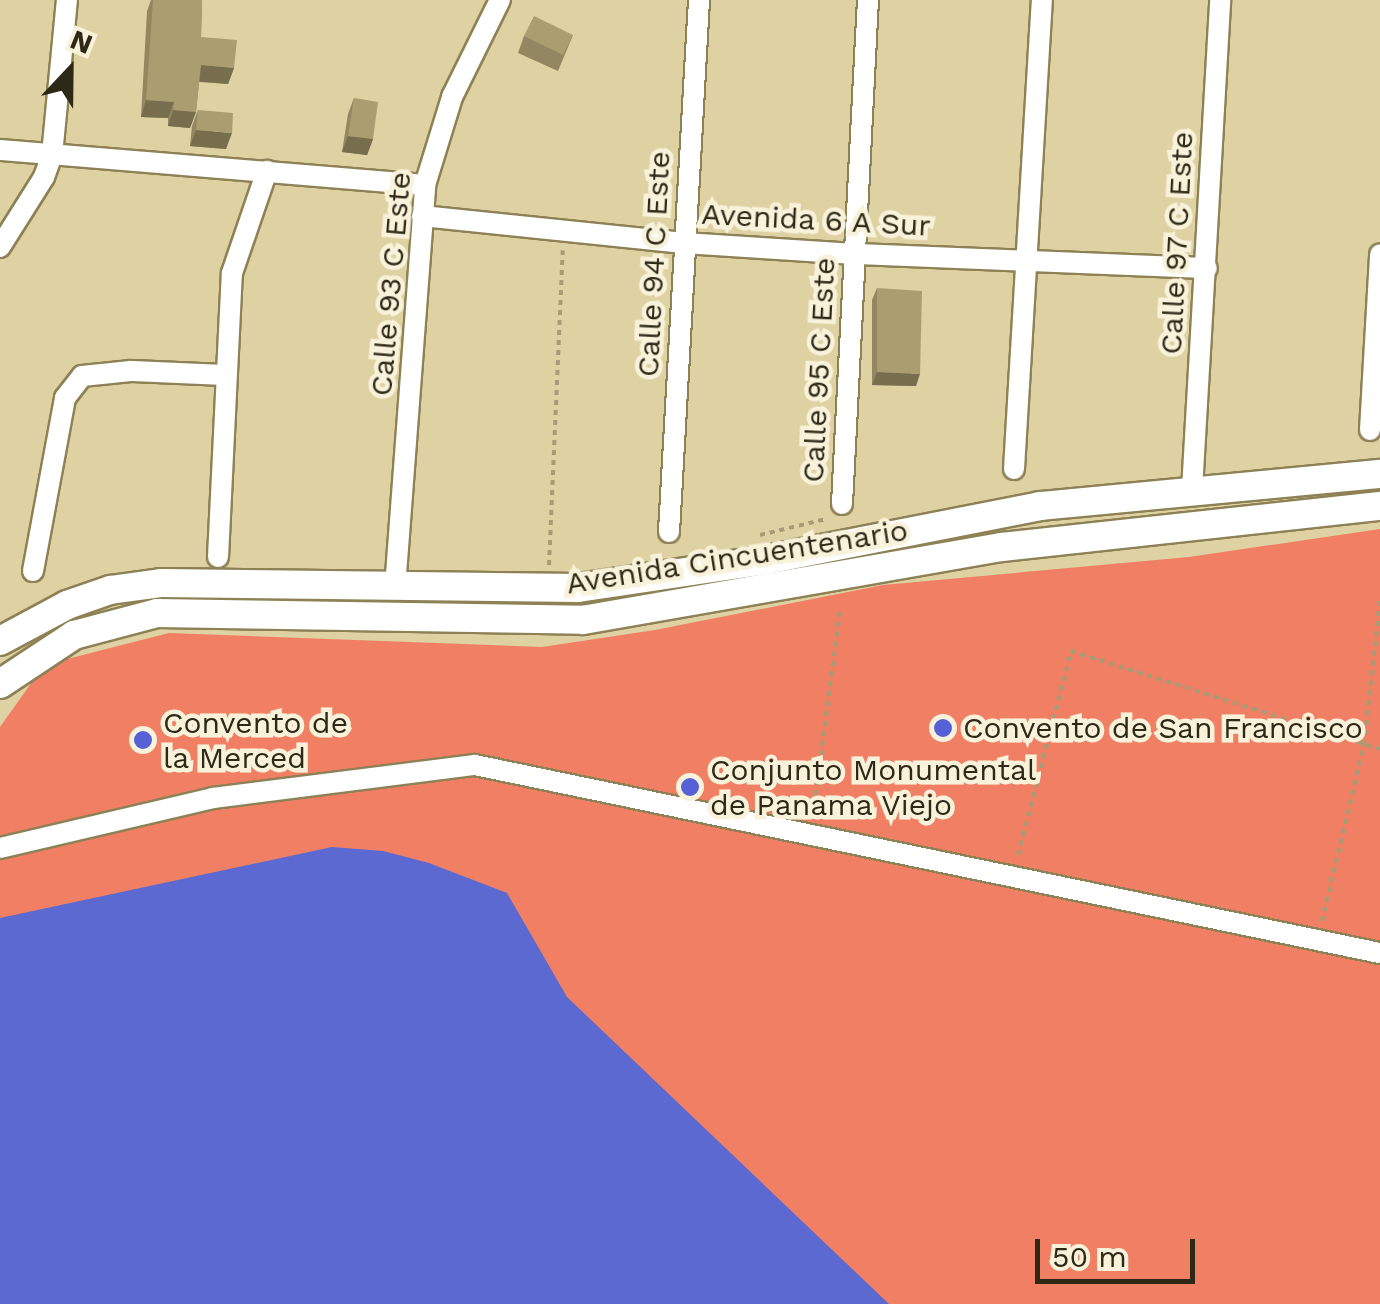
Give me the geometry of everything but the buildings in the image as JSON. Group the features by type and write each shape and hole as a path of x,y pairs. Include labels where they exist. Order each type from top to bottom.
{"main road":[{"name":"Avenida Cincuentenario","path":"0,641 66,605 110,590 161,582 578,588 764,560 1040,506 1380,474"},
{"name":"Avenida Cincuentenario","path":"0,684 74,635 157,613 583,620 1002,547 1380,506"}],"street":[{"path":"0,247 44,177 52,155 66,0"},
{"name":"Calle 93 C Este","path":"395,588 425,184 452,96 500,0"},
{"name":"Calle 94 C Este","path":"669,532 699,0"},
{"name":"Calle 95 C Este","path":"842,504 868,0"},
{"path":"1014,470 1042,0"},
{"name":"Calle 97 C Este","path":"1192,490 1220,0"},
{"path":"0,150 425,184"},
{"path":"218,557 232,273 267,172"},
{"name":"Avenida 6 A Sur","path":"422,216 684,243 1206,268"},
{"path":"1370,430 1380,254"},
{"path":"33,571 65,398 82,376 131,371 226,375"},
{"path":"0,848 213,798 474,764 1380,953"}],"path":[{"path":"550,537 564,230"},
{"path":"1318,940 1364,745 1380,601"},
{"path":"811,834 840,610"},
{"path":"1013,875 1071,651 1380,750"}],"shaded area":[{"path":"1380,529 1380,1304 0,1304 0,727 32,682 67,659 169,633 542,647 655,630 883,585 1189,557"}],"water":[{"path":"332,847 383,851 429,863 507,893 567,997 889,1304 0,1304 0,918"}],"place":[{"name":"Convento de San Francisco","path":"943,728"},
{"name":"Convento de la Merced","path":"143,740"},
{"name":"Conjunto Monumental de Panama Viejo","path":"690,787"}]}
